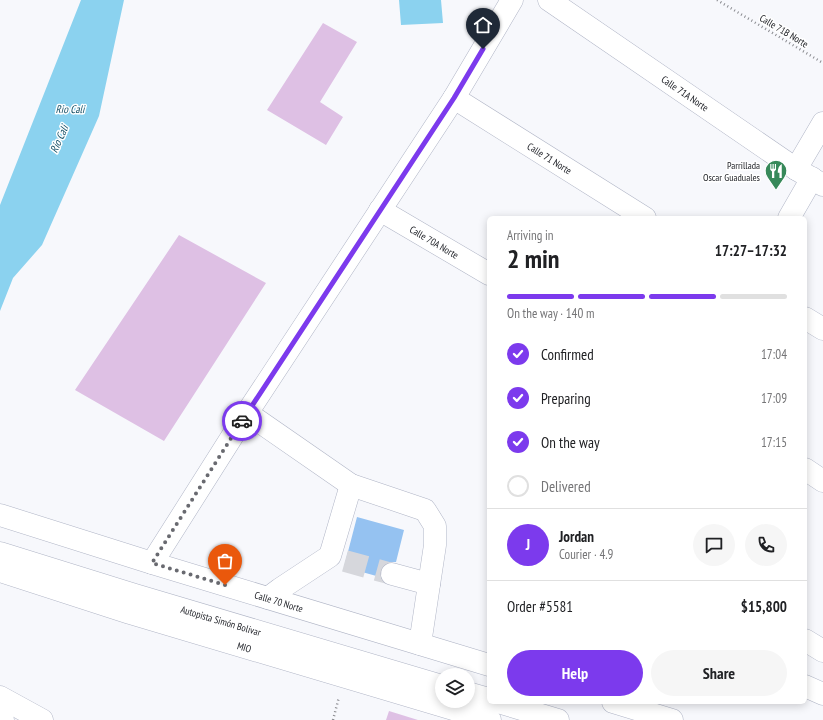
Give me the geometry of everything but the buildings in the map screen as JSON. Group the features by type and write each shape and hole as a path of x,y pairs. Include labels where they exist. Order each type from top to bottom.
{"street":[{"path":"152,563 247,413 454,98 512,0"},
{"name":"Calle 71A Norte","path":"549,0 810,177"},
{"name":"Calle 71 Norte","path":"454,98 642,216"},
{"path":"790,216 810,177 823,123"},
{"name":"Calle 70A Norte","path":"380,210 487,273"},
{"path":"807,319 823,329"},
{"path":"247,413 352,485 425,510 435,526 435,545 420,644"},
{"path":"807,470 823,481"},
{"path":"268,598 280,589 338,558 352,485"},
{"name":"Calle 70 Norte","path":"0,515 152,563 487,664"},
{"name":"Autopista Simón Bolívar","path":"0,553 150,600 435,684"},
{"name":"MIO","path":"0,571 130,613 490,720"},
{"path":"392,574 429,584"},
{"path":"807,641 823,651"},
{"path":"807,687 823,694"},
{"path":"475,695 487,698"},
{"path":"0,697 42,720"},
{"path":"505,704 558,720"},
{"path":"620,704 672,720"}],"path":[{"name":"Calle 71B Norte","path":"716,0 823,63"}],"shaded area":[{"path":"323,23 357,42 320,102 343,117 326,145 267,110"},
{"path":"179,235 266,283 164,441 75,390"},
{"path":"389,711 418,720 386,720"}],"water":[{"name":"Rio Cali","path":"81,0 124,0 99,116 42,245 13,278 0,311 0,205"},
{"path":"399,0 441,0 443,23 401,25"}],"tunnel":[{"path":"345,561 392,574"}],"way so far":[{"path":"225,585 152,563 242,421"}],"place":[{"name":"Parrillada Oscar Guaduales","path":"776,190"}],"route":[{"path":"242,421 454,98 483,49"}],"water label":[{"name":"Río Cali","path":"59,139"}]}
